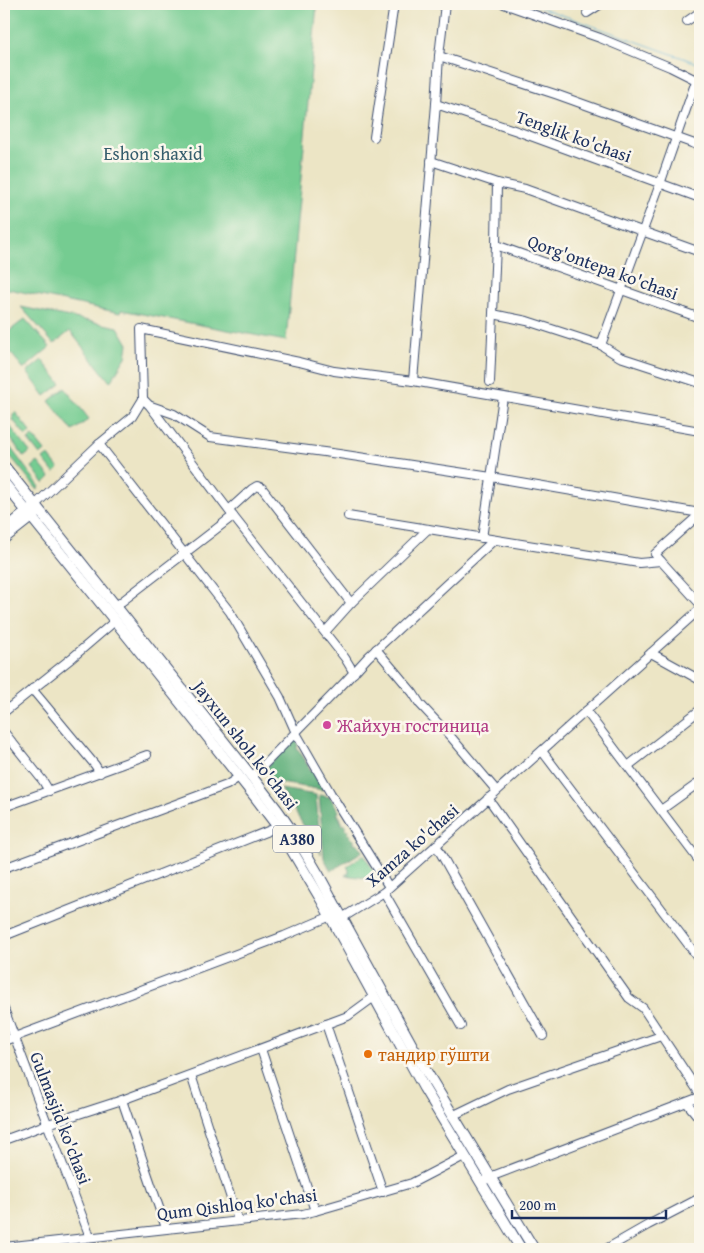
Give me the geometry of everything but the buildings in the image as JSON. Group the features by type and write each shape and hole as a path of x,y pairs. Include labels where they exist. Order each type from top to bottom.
{"highway":[{"name":"Jayxun shoh ko'chasi","path":"4,466 33,512 115,620 278,827 331,916 424,1088 521,1249"},
{"name":"Jayxun shoh ko'chasi","path":"4,483 33,512 116,606 278,811 298,840 452,1116 534,1249"}],"main road":[{"path":"4,530 33,512"},
{"path":"4,539 33,512"}],"street":[{"path":"374,137 394,4"},
{"path":"412,381 445,4"},
{"path":"504,4 600,38 670,67 698,81 601,345"},
{"path":"587,12 601,4"},
{"path":"687,21 700,12"},
{"path":"439,56 558,95 700,146"},
{"name":"Tenglik ko'chasi","path":"436,104 517,131 700,198"},
{"path":"431,161 497,184 525,189 700,252"},
{"path":"490,382 497,184"},
{"name":"Qorg'ontepa ko'chasi","path":"496,245 700,318"},
{"path":"493,314 527,321 601,345 620,357 700,383"},
{"path":"33,512 99,444 132,417 143,399 141,329 298,362 334,372 412,381 700,431"},
{"path":"482,538 503,397"},
{"path":"143,399 325,632 354,673"},
{"path":"150,406 174,414 210,437 491,477 700,514"},
{"path":"99,444 230,612 280,697 296,733 387,890 461,1026"},
{"path":"116,606 185,553 231,513 252,489 257,486 262,488 351,603"},
{"path":"700,514 655,554 700,604"},
{"path":"348,516 639,563 661,561"},
{"path":"325,632 351,603 428,529"},
{"path":"252,777 376,649 494,540"},
{"name":"Xamza ko'chasi","path":"342,918 387,890 496,790 700,609"},
{"path":"4,712 73,657 115,620"},
{"path":"376,649 420,704 496,790"},
{"path":"651,653 700,680"},
{"path":"32,688 100,773"},
{"path":"628,766 700,710"},
{"path":"586,711 661,810 698,853 700,862"},
{"path":"4,732 49,791"},
{"path":"542,751 700,960"},
{"path":"4,808 147,756"},
{"path":"4,868 227,784 239,777"},
{"path":"661,810 700,782"},
{"path":"480,1183 490,1177 688,1103 700,1096 644,1008 629,998 488,798"},
{"path":"4,936 278,827"},
{"path":"436,845 543,1036"},
{"path":"4,1041 284,936 331,916 342,918"},
{"path":"4,1140 122,1100 348,1016 374,997"},
{"name":"Gulmasjid ko'chasi","path":"4,1009 90,1237"},
{"path":"326,1024 383,1192"},
{"path":"452,1116 508,1089 661,1036"},
{"path":"261,1049 315,1212"},
{"path":"191,1075 238,1220"},
{"path":"122,1100 166,1228"},
{"path":"688,1103 700,1119"},
{"name":"Qum Qishloq ko'chasi","path":"4,1247 315,1212 412,1184 464,1156"},
{"path":"606,1249 700,1198"}],"green space":[{"name":"Eshon shaxid","path":"4,4 317,4 286,341 121,310 120,313 4,288"},
{"path":"21,307 118,327 128,344 126,357 110,382 70,331 54,344"},
{"path":"25,319 50,347 24,369 4,345 4,335"},
{"path":"42,360 61,384 45,396 27,372"},
{"path":"65,388 89,419 73,431 49,401"},
{"path":"15,412 31,432 26,436 13,420"},
{"path":"4,413 6,421 30,452 24,457 4,429"},
{"path":"33,436 45,451 40,455 28,440"},
{"path":"4,439 40,487 37,489 4,448"},
{"path":"48,455 59,469 54,473 43,459"},
{"path":"38,462 50,477 44,483 32,467"},
{"path":"292,740 296,740 298,743 297,750 305,759 306,764 308,764 309,770 316,772 324,786 323,790 274,782 265,769"},
{"path":"281,789 316,795 321,854"},
{"path":"319,795 330,797 339,811 337,815 341,818 340,821 346,826 345,829 349,830 348,834 351,835 350,837 354,840 354,843 358,844 363,851 331,871 324,858"},
{"path":"364,855 379,880 345,875 349,873 347,866"}],"waterway":[{"path":"531,4 700,64"}],"place":[{"name":"Жайхун гостиница","path":"327,725"},
{"name":"тандир гўшти","path":"368,1054"}]}
